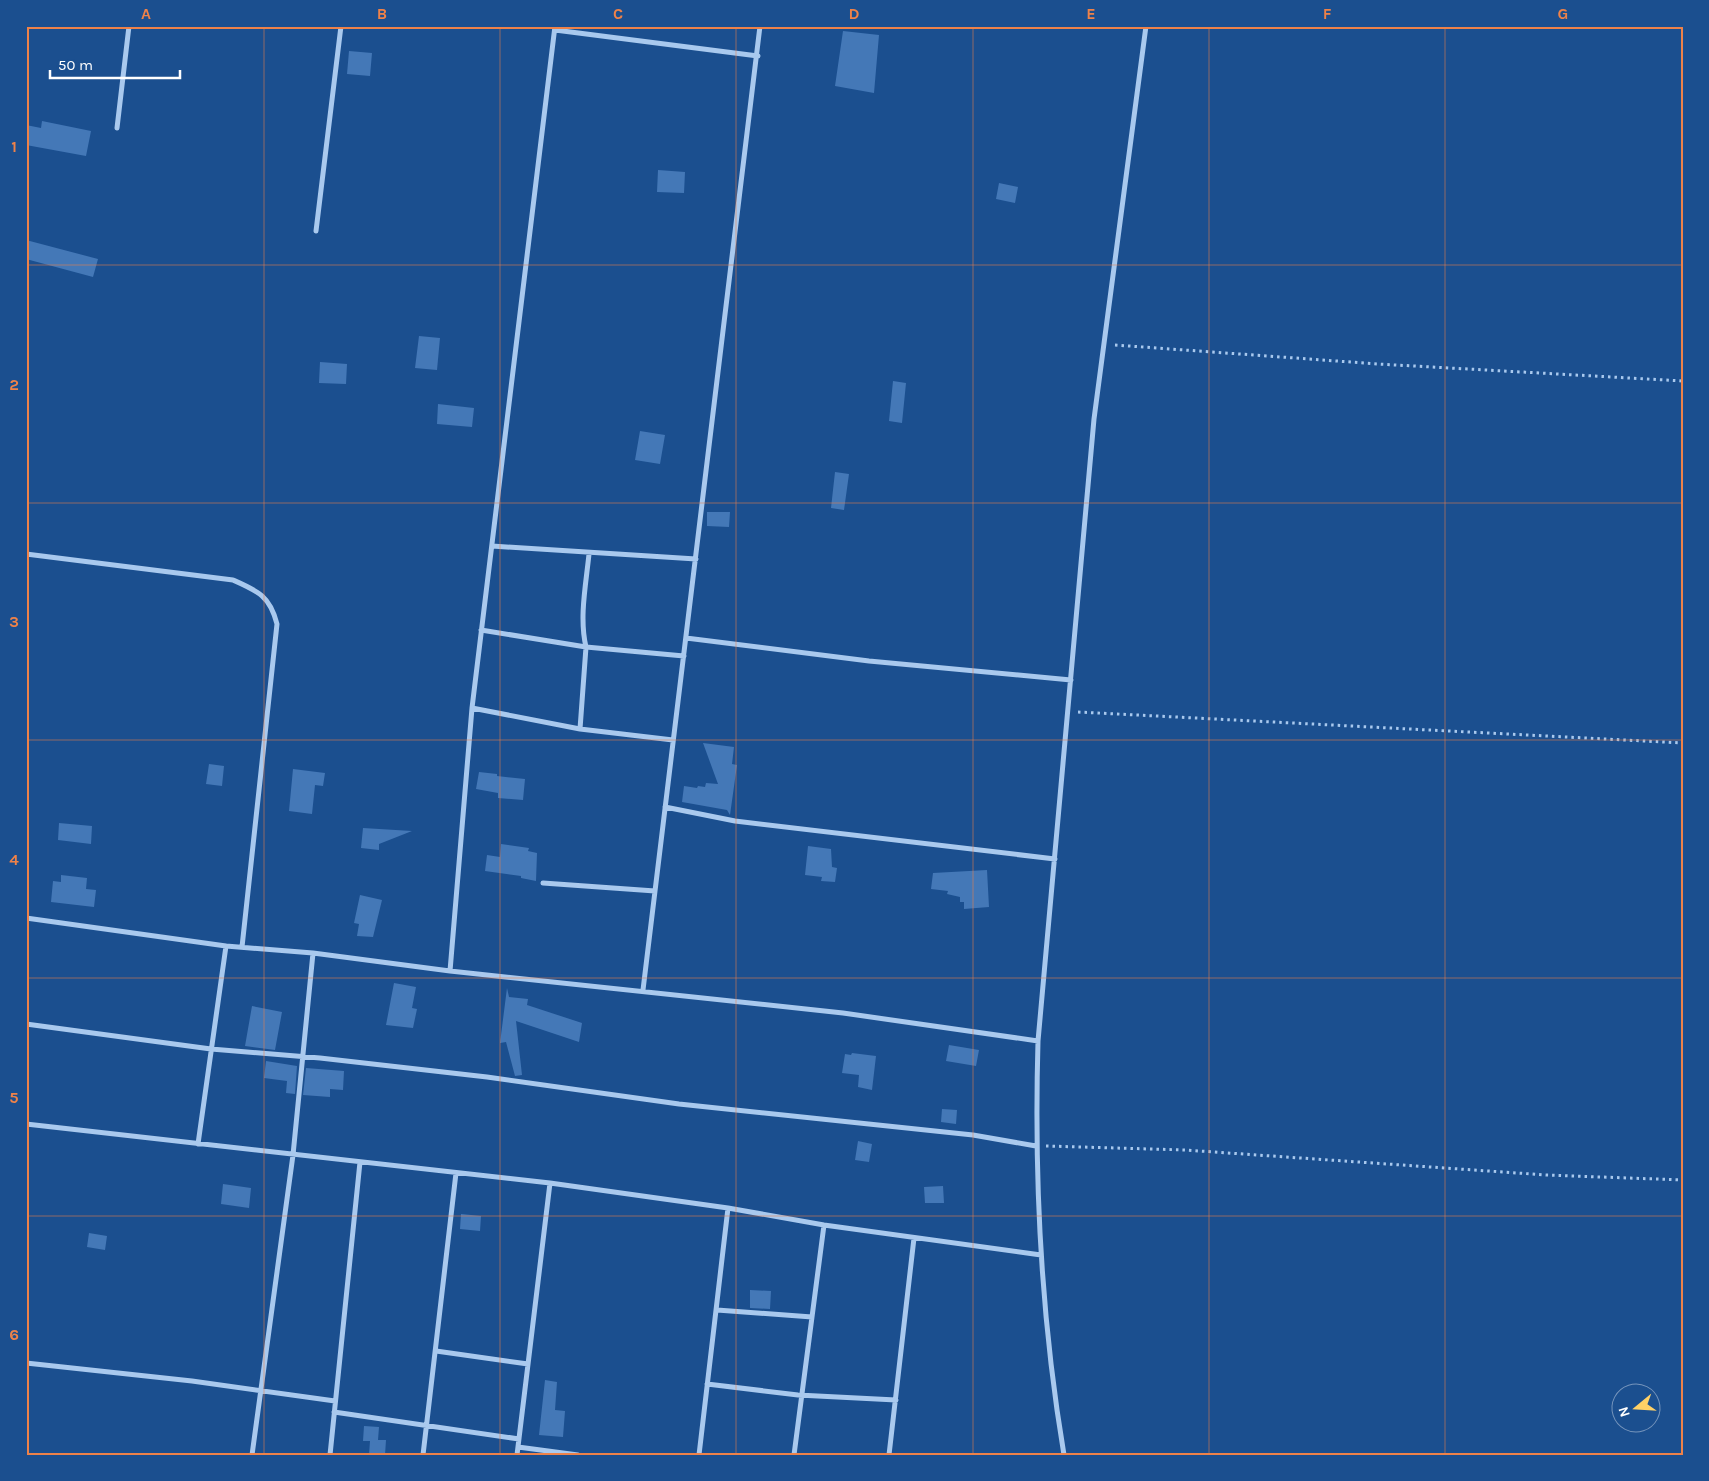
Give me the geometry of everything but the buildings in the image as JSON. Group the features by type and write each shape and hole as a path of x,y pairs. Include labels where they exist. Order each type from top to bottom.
{"street":[{"path":"117,128 129,26"},
{"path":"316,231 341,26"},
{"path":"643,990 758,56 760,26"},
{"path":"1064,1455 1040,1255 1036,1146 1038,1040 1094,419 1146,26"},
{"path":"450,971 472,708 555,28 758,56"},
{"path":"492,546 589,554 696,559"},
{"path":"26,554 233,580 255,590 266,598 271,606 277,624 242,947"},
{"path":"580,729 586,647 583,636 589,554"},
{"path":"481,630 586,647 684,656"},
{"path":"686,638 869,661 1071,680"},
{"path":"472,708 580,729 673,740"},
{"path":"665,807 735,821 1054,859"},
{"path":"543,883 655,891"},
{"path":"26,918 226,946 312,953 450,971 643,990 843,1013 1038,1040"},
{"path":"198,1144 226,946"},
{"path":"252,1455 294,1155 312,953"},
{"path":"26,1024 211,1049 487,1077 803,1118 973,1135 1036,1146"},
{"path":"26,1124 550,1183 728,1208 824,1226 1040,1255"},
{"path":"330,1455 360,1162"},
{"path":"423,1455 456,1173"},
{"path":"517,1455 550,1183"},
{"path":"699,1455 728,1208"},
{"path":"794,1455 824,1226"},
{"path":"889,1455 914,1238"},
{"path":"717,1310 812,1317"},
{"path":"436,1350 528,1364"},
{"path":"26,1363 260,1390 335,1401"},
{"path":"707,1384 802,1395 896,1400"},
{"path":"334,1412 519,1439"},
{"path":"518,1447 578,1455"}],"path":[{"path":"1104,345 1368,364 1683,382"},
{"path":"1068,711 1683,743"},
{"path":"1036,1146 1185,1150 1546,1175 1683,1180"}]}
